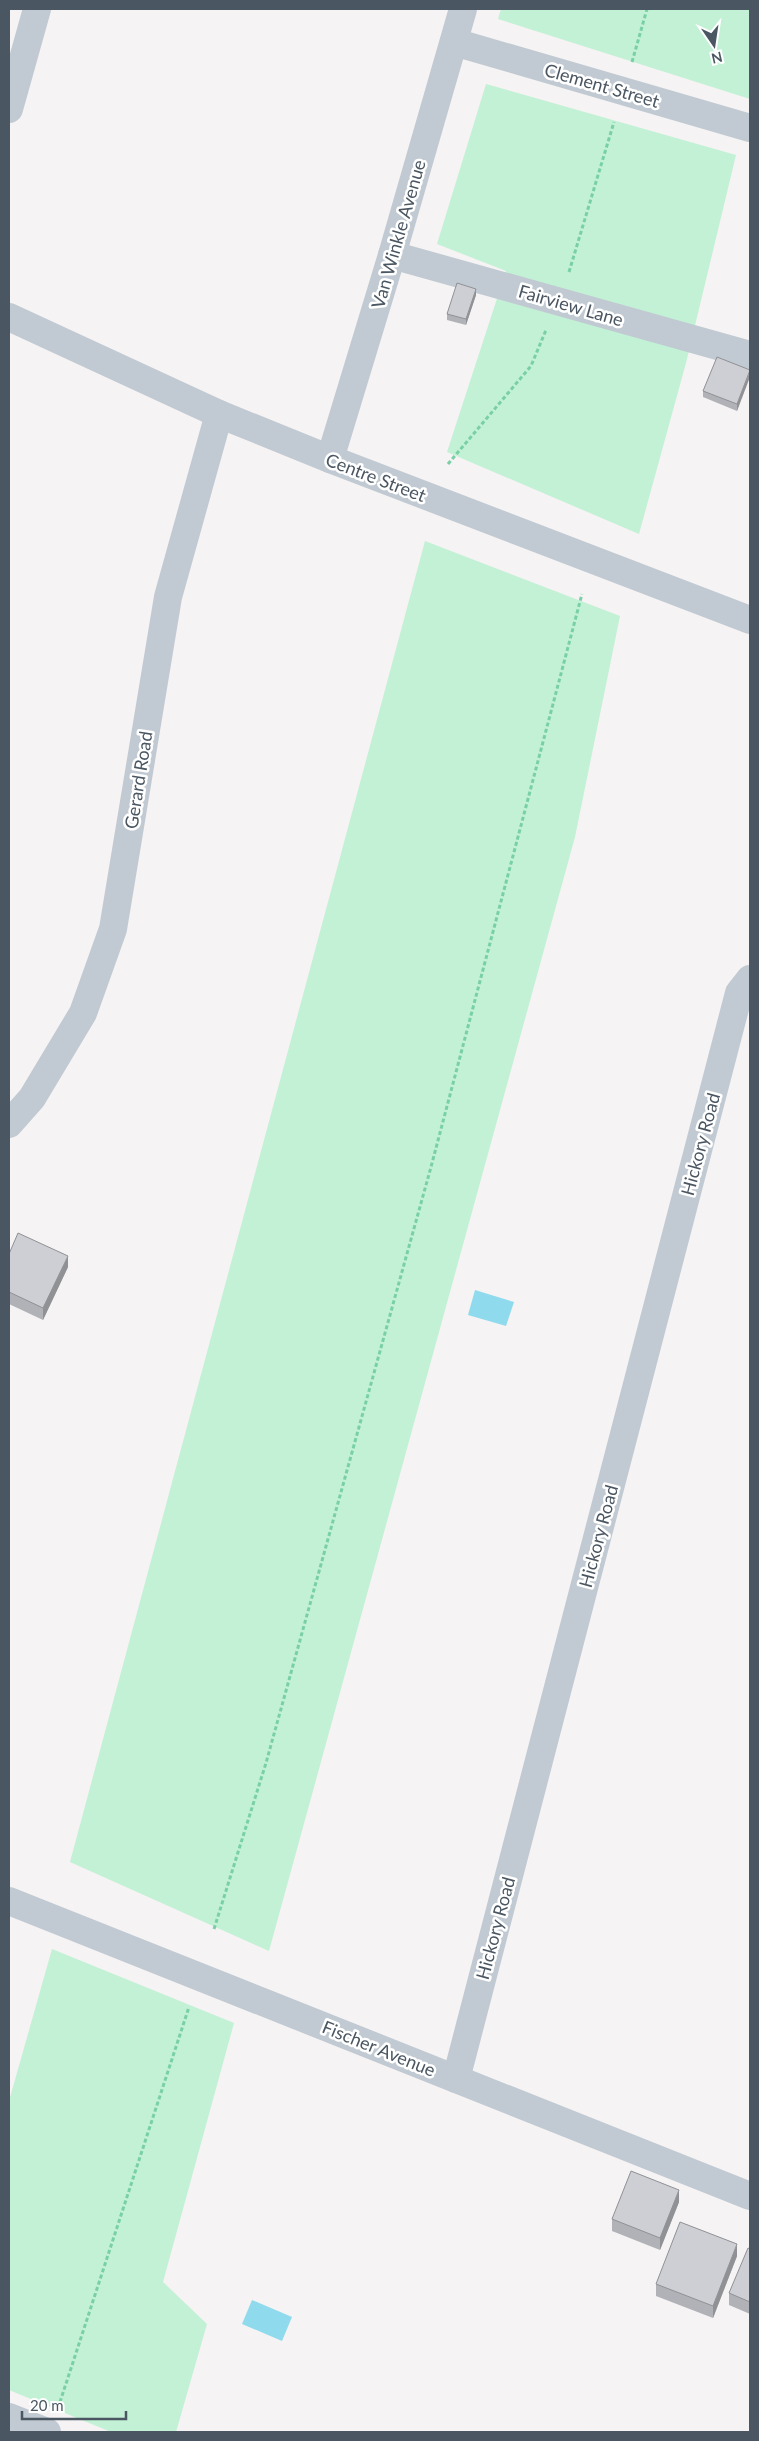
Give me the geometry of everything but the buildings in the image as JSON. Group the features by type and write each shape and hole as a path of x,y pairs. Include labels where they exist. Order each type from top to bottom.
{"street":[{"path":"9,109 37,9"},
{"name":"Van Winkle Avenue","path":"330,459 392,255 463,9"},
{"name":"Clement Street","path":"454,42 750,128"},
{"name":"Fairview Lane","path":"392,255 750,354"},
{"name":"Centre Street","path":"9,317 219,414 330,459 750,620"},
{"name":"Gerard Road","path":"9,1124 32,1098 83,1013 113,928 168,597 219,414"},
{"name":"Hickory Road","path":"456,2079 745,986"},
{"name":"Fischer Avenue","path":"9,1901 750,2196"},
{"path":"9,2417 52,2421"}],"path":[{"path":"632,63 647,9"},
{"path":"567,278 615,122"},
{"path":"448,464 531,366 549,322"},
{"path":"214,1928 266,1763 429,1177 582,594"},
{"path":"52,2421 190,2002"}],"green space":[{"path":"501,9 750,9 750,99 498,19"},
{"path":"486,84 736,155 686,363 639,534 447,452 506,271 437,244"},
{"path":"425,541 620,616 575,837 269,1951 70,1862"},
{"path":"52,1949 234,2023 163,2282 207,2324 176,2432 111,2432 9,2390 9,2101"}],"water":[{"path":"475,1290 514,1302 506,1326 468,1315"},
{"path":"252,2300 292,2317 282,2341 242,2324"}]}
